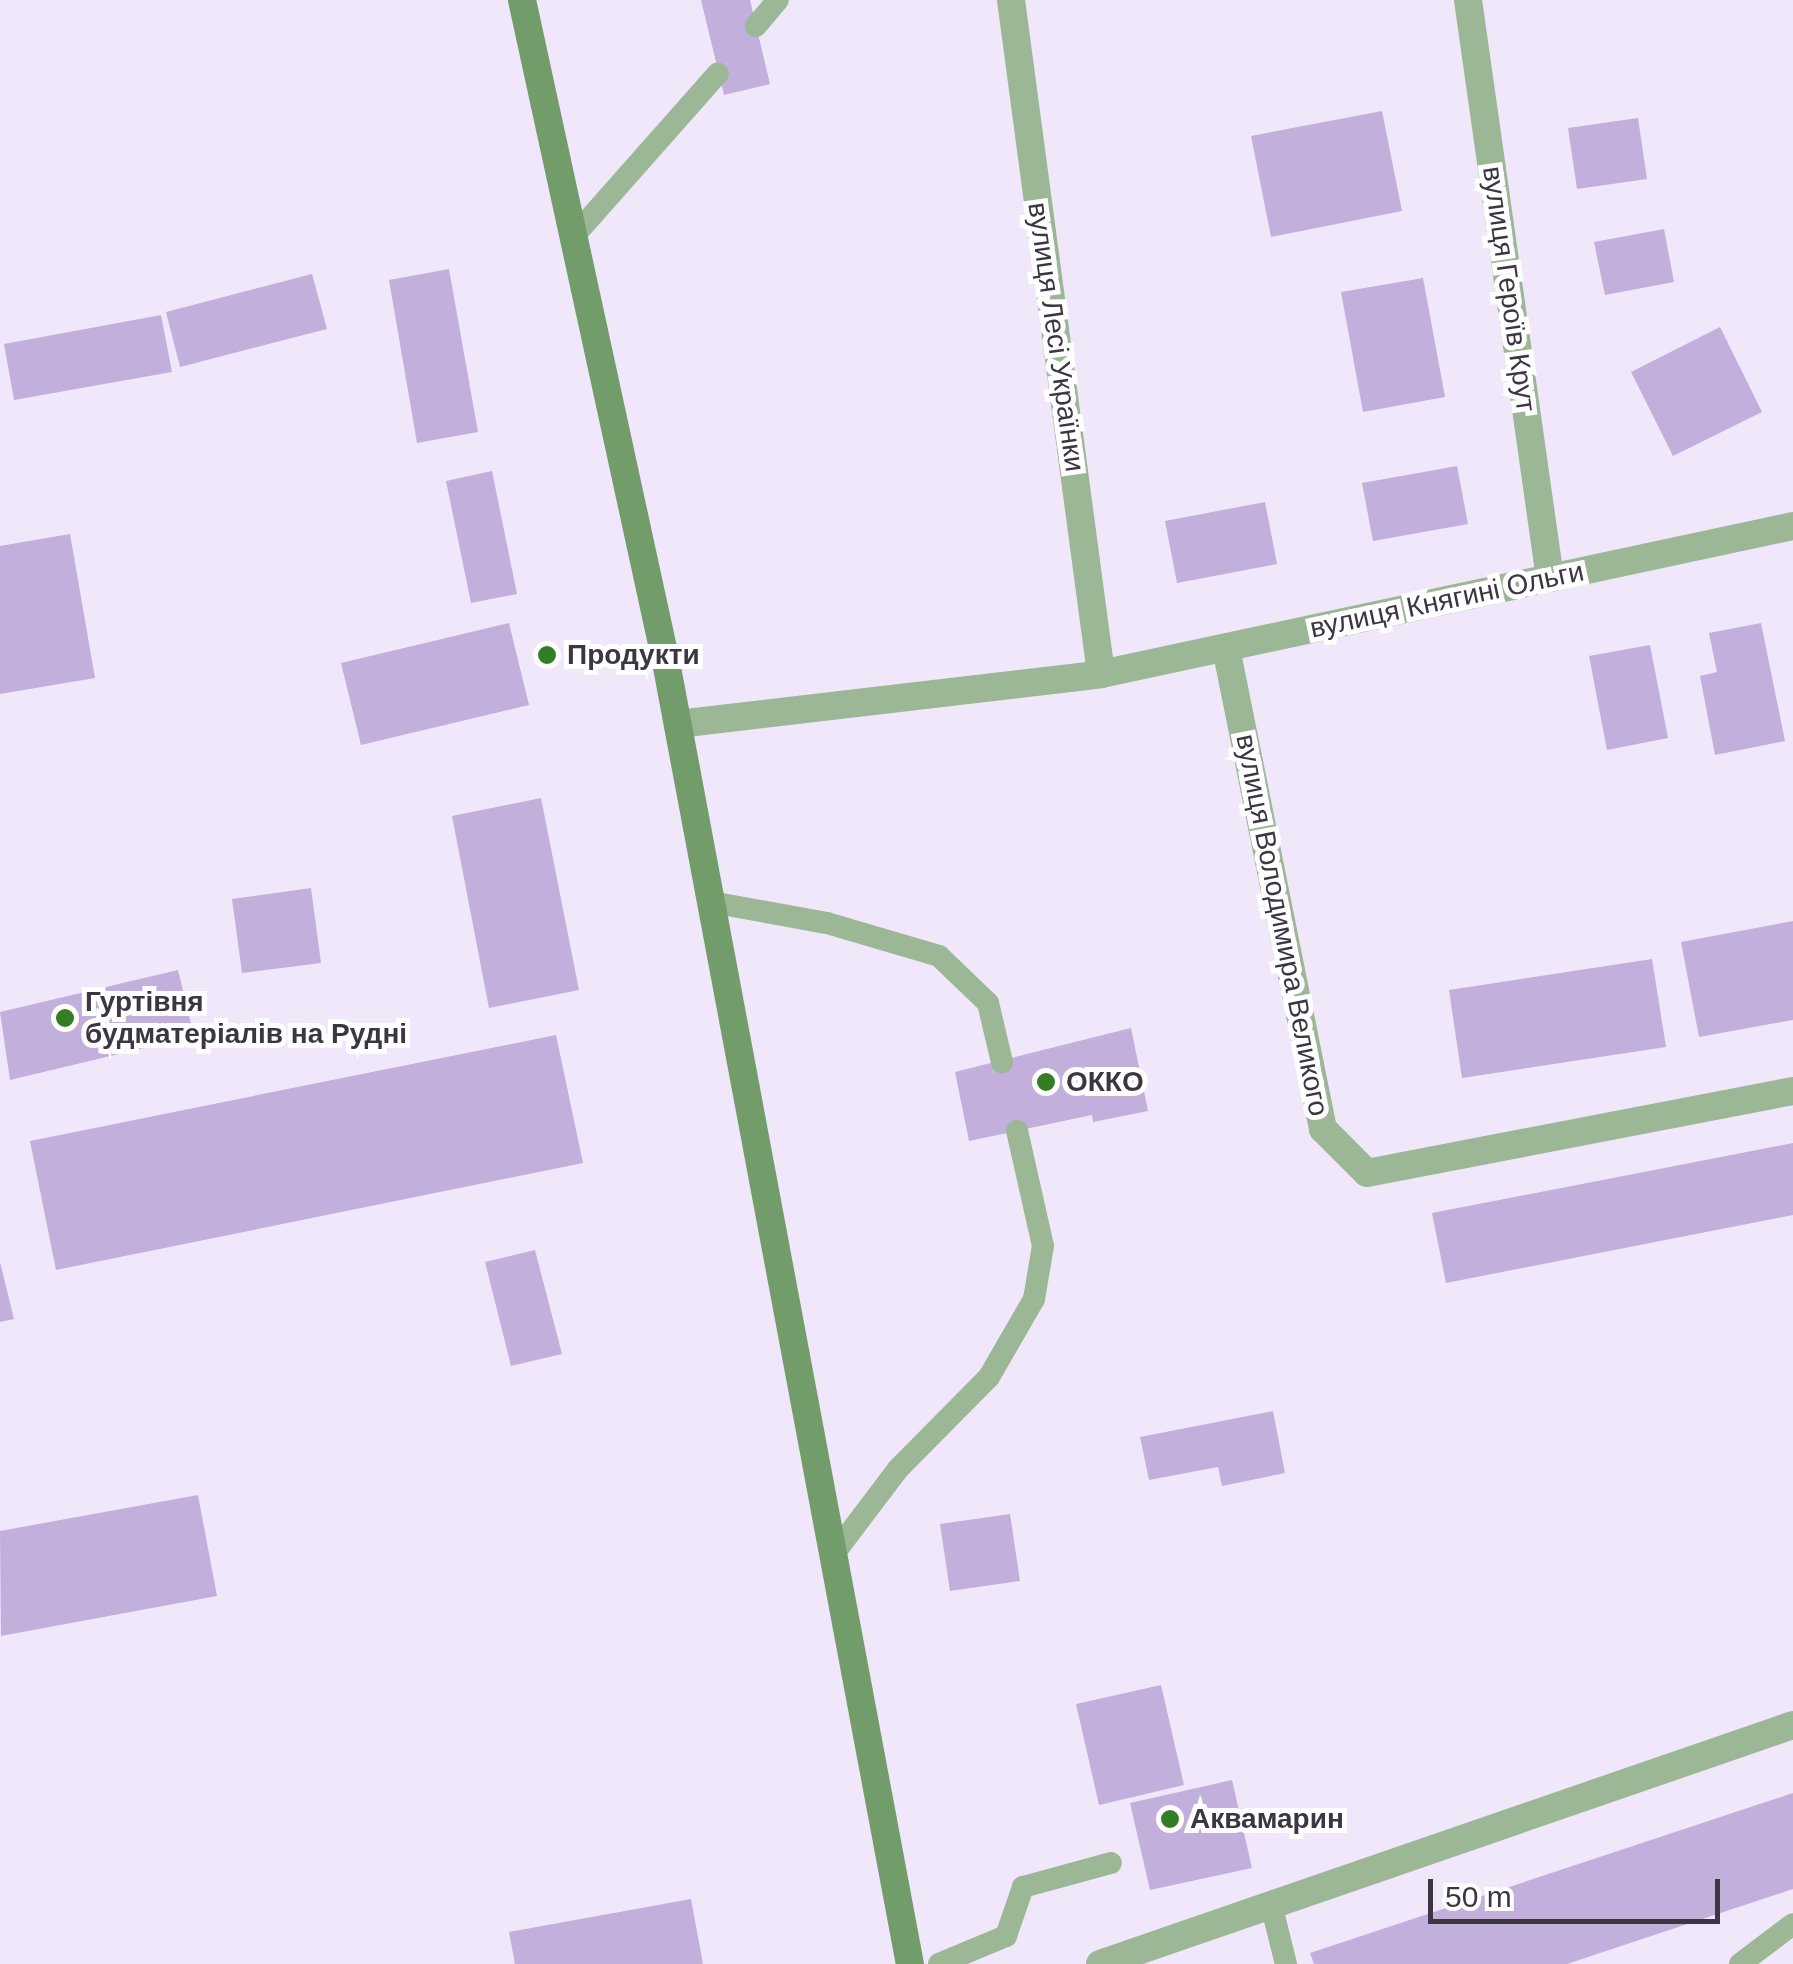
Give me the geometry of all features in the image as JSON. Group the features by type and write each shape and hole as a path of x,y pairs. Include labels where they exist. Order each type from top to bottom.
{"main road":[{"path":"522,0 678,724 910,1964"}],"street":[{"name":"вулиця Лесі Українки","path":"1011,0 1101,674"},
{"name":"вулиця Героїв Крут","path":"1468,0 1550,578"},
{"name":"вулиця Княгині Ольги","path":"678,724 1101,674 1793,526"},
{"name":"вулиця Володимира Великого","path":"1226,648 1323,1129 1367,1172 1793,1090"},
{"path":"1100,1964 1793,1725"}],"lane":[{"path":"756,26 778,0"},
{"path":"574,236 718,72"},
{"path":"711,902 827,923 939,956 988,1003 1002,1062"},
{"path":"833,1555 898,1469 990,1377 1034,1300 1042,1246 1017,1131"},
{"path":"939,1964 1006,1936 1023,1888 1112,1863"},
{"path":"1270,1904 1286,1964"},
{"path":"1740,1964 1793,1924"}],"building":[{"path":"701,0 750,0 770,84 724,95"},
{"path":"1382,111 1402,211 1271,237 1251,136"},
{"path":"1638,118 1647,179 1577,189 1568,128"},
{"path":"1664,229 1674,282 1605,295 1594,242"},
{"path":"449,269 478,432 417,443 389,280"},
{"path":"312,274 327,329 180,367 166,312"},
{"path":"1423,278 1445,397 1363,412 1341,292"},
{"path":"161,315 172,372 14,400 4,344"},
{"path":"1720,327 1762,412 1673,456 1631,372"},
{"path":"1457,466 1468,524 1373,541 1362,483"},
{"path":"492,471 517,594 471,603 446,481"},
{"path":"1265,502 1277,564 1177,583 1165,521"},
{"path":"70,534 95,678 0,694 0,546"},
{"path":"509,623 529,705 361,745 341,663"},
{"path":"1761,623 1785,741 1715,755 1700,676 1717,672 1709,633"},
{"path":"1650,645 1668,738 1607,750 1589,656"},
{"path":"541,798 579,990 489,1008 452,816"},
{"path":"311,888 321,963 242,973 232,899"},
{"path":"1793,921 1793,1020 1699,1037 1681,942"},
{"path":"1652,959 1666,1047 1462,1078 1449,990"},
{"path":"178,970 194,1036 10,1080 0,1012"},
{"path":"1131,1028 1148,1111 1093,1122 1092,1115 969,1141 955,1072"},
{"path":"556,1035 583,1163 56,1270 30,1141"},
{"path":"1793,1143 1793,1215 1446,1283 1432,1213"},
{"path":"535,1250 562,1354 511,1366 485,1262"},
{"path":"0,1262 14,1319 0,1322"},
{"path":"1273,1411 1285,1473 1222,1486 1218,1467 1149,1480 1140,1437"},
{"path":"198,1495 217,1596 1,1636 0,1531"},
{"path":"1010,1514 1020,1581 950,1591 940,1524"},
{"path":"1161,1685 1184,1785 1099,1805 1076,1704"},
{"path":"1232,1780 1252,1868 1150,1890 1130,1803"},
{"path":"1793,1793 1793,1889 1567,1964 1314,1964 1310,1953"},
{"path":"691,1899 703,1964 515,1964 509,1932"}],"place":[{"name":"Продукти","path":"547,655"},
{"name":"Гуртівня будматеріалів на Рудні","path":"65,1018"},
{"name":"ОККО","path":"1046,1082"},
{"name":"Аквамарин","path":"1170,1819"}]}
